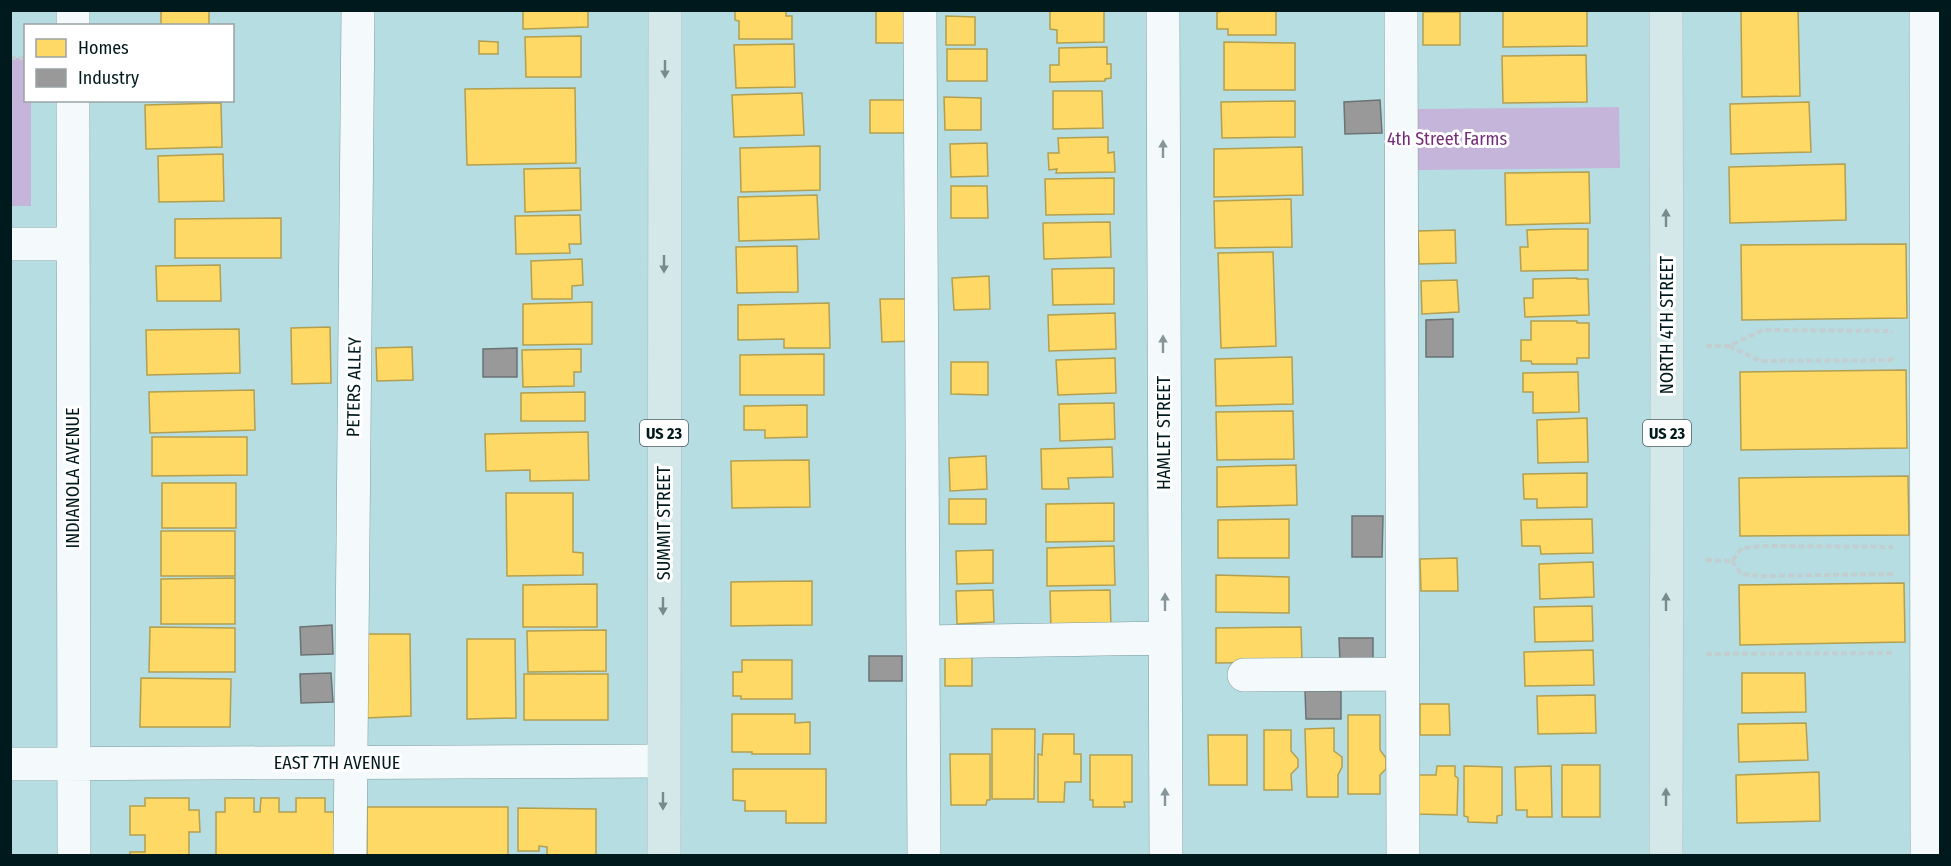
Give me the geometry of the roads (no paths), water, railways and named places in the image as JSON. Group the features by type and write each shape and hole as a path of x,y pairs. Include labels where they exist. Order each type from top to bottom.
{"main road":[{"name":"SUMMIT STREET","path":"664,855 665,10"},
{"name":"NORTH 4TH STREET","path":"1666,10 1666,855"}],"street":[{"name":"PETERS ALLEY","path":"350,855 358,10"},
{"path":"920,10 924,855"},
{"name":"HAMLET STREET","path":"1162,10 1166,855"},
{"path":"1401,10 1402,855"},
{"path":"1926,10 1927,855"},
{"name":"INDIANOLA AVENUE","path":"73,102 74,855"},
{"path":"10,244 73,244"},
{"path":"923,642 1165,638"},
{"path":"1244,675 1402,674"},
{"name":"EAST 7TH AVENUE","path":"10,764 350,764 663,760"}],"park label":[{"name":"4th Street Farms","path":"1447,139"}]}
